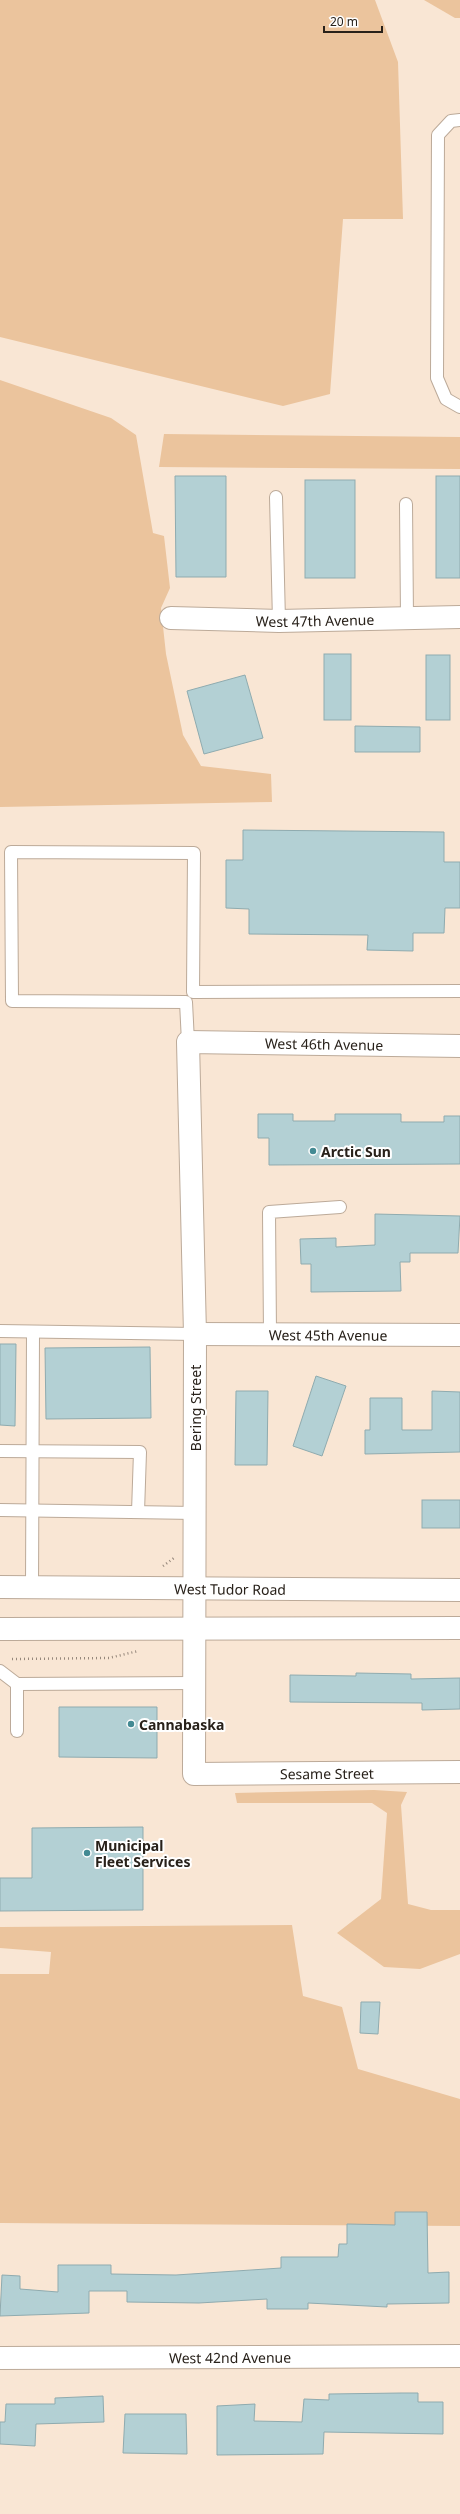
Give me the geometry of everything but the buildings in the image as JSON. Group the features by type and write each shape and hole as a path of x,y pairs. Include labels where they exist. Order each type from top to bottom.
{"street":[{"name":"West 47th Avenue","path":"171,618 279,621 460,618"},
{"name":"West 46th Avenue","path":"188,1042 460,1046"},
{"name":"Bering Street","path":"188,1042 196,1334 194,1774"},
{"name":"West 45th Avenue","path":"196,1334 460,1335"},
{"name":"West Tudor Road","path":"0,1587 460,1590"},
{"path":"0,1629 460,1628"},
{"name":"Sesame Street","path":"194,1774 460,1772"},
{"name":"West 42nd Avenue","path":"0,2358 460,2356"}],"lane":[{"path":"460,120 451,122 438,135 437,371 437,378 446,399 460,407"},
{"path":"276,498 279,621"},
{"path":"406,504 407,618"},
{"path":"188,1042 190,997 194,854 11,852 12,1001 190,997 460,991"},
{"path":"270,1334 269,1212 340,1207"},
{"path":"0,1331 196,1334"},
{"path":"32,1587 34,1511 33,1332"},
{"path":"0,1451 140,1452 138,1512"},
{"path":"0,1510 196,1513"},
{"path":"0,1671 17,1684 195,1684"},
{"path":"17,1684 17,1731"}],"path":[{"path":"8,1659 109,1658 139,1650"}],"shaded area":[{"path":"0,0 375,0 398,62 403,219 343,219 330,394 283,406 0,337"},
{"path":"424,0 460,0 460,18 455,18"},
{"path":"0,380 111,418 136,435 153,533 164,536 170,588 161,608 166,654 183,735 201,766 271,774 272,802 0,807"},
{"path":"164,434 460,437 460,469 159,467"},
{"path":"374,1790 407,1792 401,1805 408,1904 431,1910 460,1910 460,1954 420,1969 384,1967 337,1933 381,1899 387,1813 372,1803 237,1803 235,1793"},
{"path":"292,1925 303,1996 342,2007 358,2069 460,2099 460,2226 0,2223 0,1974 49,1974 51,1952 0,1948 0,1927"}],"place":[{"name":"Arctic Sun","path":"313,1151"},
{"name":"Cannabaska","path":"131,1724"},
{"name":"Municipal Fleet Services","path":"87,1853"}]}
